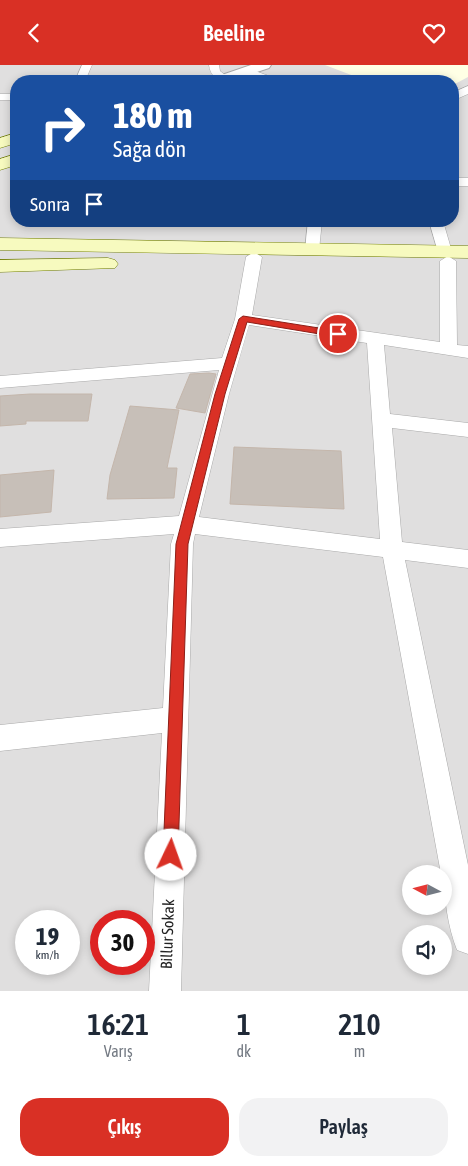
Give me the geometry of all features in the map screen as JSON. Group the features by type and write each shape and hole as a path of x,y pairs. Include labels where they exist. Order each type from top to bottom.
{"main road":[{"path":"0,244 312,250 447,256 468,261"},
{"path":"0,256 447,256 468,252"},
{"path":"0,266 234,263 254,257"}],"street":[{"path":"235,75 264,65"},
{"path":"247,71 257,75"},
{"path":"312,250 314,227"},
{"path":"438,227 447,256 448,350"},
{"name":"Billur Sokak","path":"165,991 182,544 243,319 254,257"},
{"path":"243,319 468,352"},
{"path":"376,340 392,549 468,939"},
{"path":"0,382 230,363"},
{"path":"382,421 468,430"},
{"path":"0,538 188,524 468,559"},
{"path":"0,738 176,719"}],"shaded area":[{"path":"0,65 468,65 468,991 0,991"},
{"path":"325,65 468,65 468,77 459,82 459,75 351,75"}],"building":[{"path":"190,374 216,374 205,413 176,408"},
{"path":"92,394 88,421 26,421 26,424 0,426 0,396"},
{"path":"130,406 179,410 167,468 177,468 174,498 107,499 110,475"},
{"path":"234,447 341,451 344,509 230,504"},
{"path":"54,470 51,512 0,517 0,475"}],"route":[{"path":"171,855 182,544 220,394 243,319 338,334"}]}
